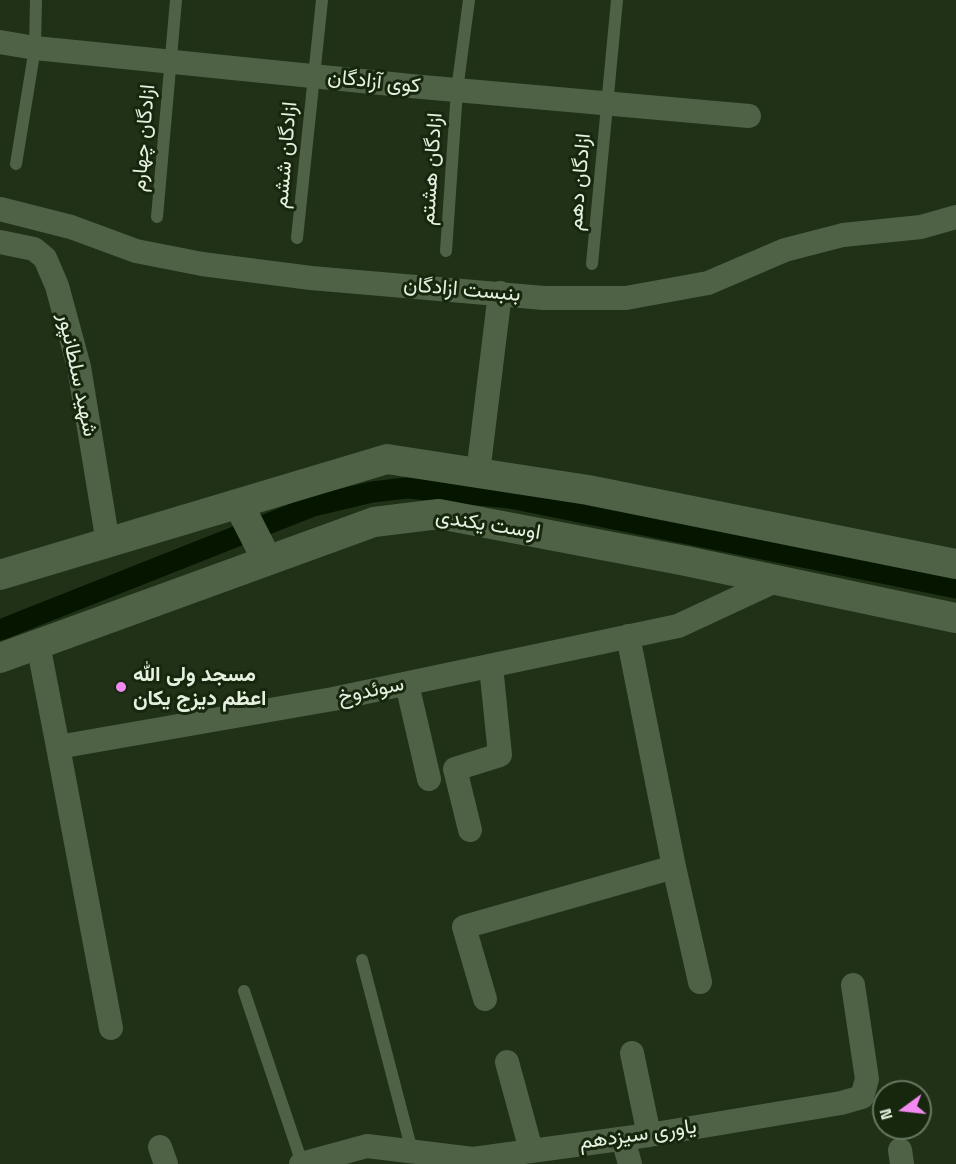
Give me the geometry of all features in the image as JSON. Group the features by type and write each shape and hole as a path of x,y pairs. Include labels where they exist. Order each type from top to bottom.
{"street":[{"name":"کوی آزادگان","path":"0,42 35,48 171,62 749,116"},
{"name":"بنبست ازادگان","path":"0,209 71,227 136,251 202,264 311,278 544,298 626,298 708,283 785,250 843,235 921,227 956,217"},
{"name":"شهید سلطانپور","path":"0,242 34,249 45,258 57,286 79,367 108,543"},
{"path":"478,473 500,293"},
{"path":"0,575 239,506 387,459 635,499 956,564"},
{"path":"625,549 635,499"},
{"path":"239,506 266,559"},
{"name":"اوست یکندی","path":"0,658 266,559 374,522 439,513 956,618"},
{"name":"سوئدوخ","path":"58,747 333,699 678,626 777,580"},
{"path":"628,636 674,867 700,982"},
{"path":"38,644 111,1028"},
{"path":"470,830 455,769 500,755 490,666"},
{"path":"407,684 429,779"},
{"path":"485,999 464,927 674,867"},
{"name":"یاوری سیزدهم","path":"302,1164 367,1146 473,1160 542,1154 841,1103 862,1097 867,1079 853,985"},
{"path":"632,1053 649,1135"},
{"path":"507,1062 542,1154"},
{"path":"623,1139 630,1164"}],"lane":[{"path":"16,164 35,48 36,0"},
{"name":"ازادگان چهارم","path":"157,218 176,0"},
{"name":"ازادگان ششم","path":"297,238 322,0"},
{"name":"ازادگان هشتم","path":"446,251 457,90 469,0"},
{"name":"ازادگان دهم","path":"592,264 617,0"},
{"path":"362,960 412,1151"},
{"path":"244,991 302,1164"}],"waterway":[{"path":"0,630 313,506 372,492 407,488 510,498 956,588"}],"place":[{"name":"مسجد ولی الله اعظم دیزج یکان","path":"121,687"}]}
